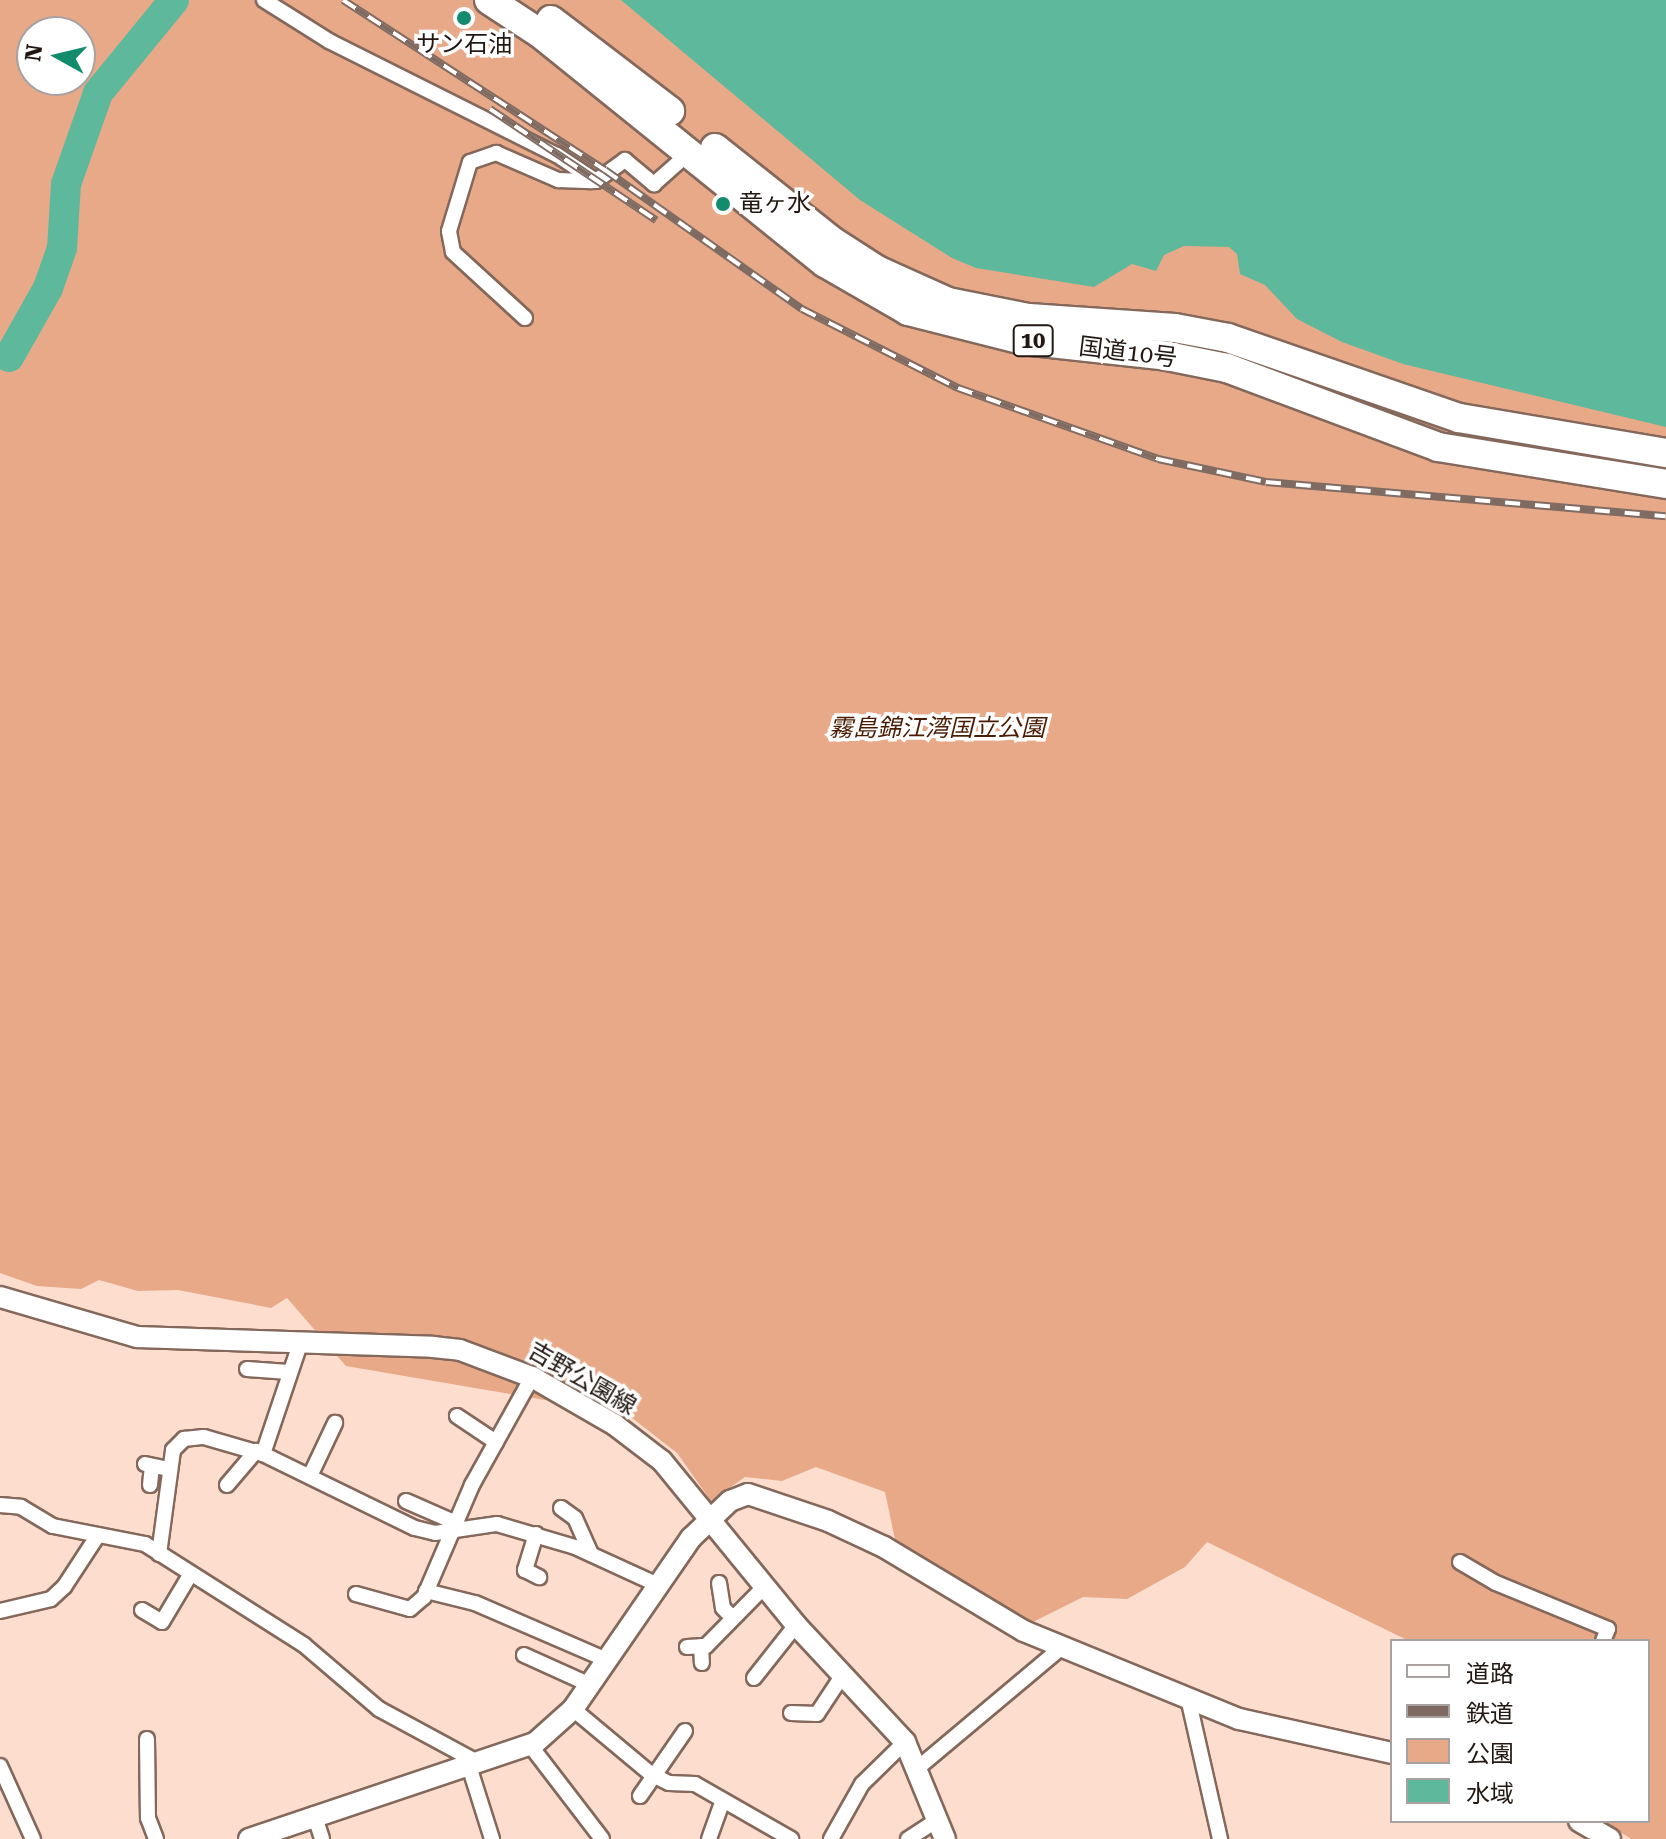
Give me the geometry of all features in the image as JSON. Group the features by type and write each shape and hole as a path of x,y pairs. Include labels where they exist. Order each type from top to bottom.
{"highway":[{"name":"国道10号","path":"489,0 541,34 691,151 825,263 879,297 934,321 1023,340 1167,356 1227,368 1438,447 1666,484"},
{"name":"国道10号","path":"520,0 588,45 832,241 915,290 1016,316 1175,328 1228,338 1459,418 1666,453"}],"street":[{"path":"264,0 329,41 416,81 596,181"},
{"path":"525,318 453,252 449,231 470,162 496,153 558,180 596,181 625,160 654,184 691,151"},
{"name":"吉野公園線","path":"0,1297 114,1334 164,1341 460,1350 532,1377 647,1447 796,1625 844,1673 905,1742 919,1767 941,1829"},
{"path":"227,1485 259,1452 300,1344"},
{"path":"247,1369 289,1372"},
{"path":"356,1594 410,1609 426,1591 452,1526 532,1377"},
{"path":"457,1416 496,1442"},
{"path":"310,1476 335,1423"},
{"path":"159,1554 168,1469 173,1450 184,1439 204,1437 259,1452 415,1528 497,1524 591,1554 658,1585"},
{"path":"150,1485 148,1465 168,1469"},
{"path":"249,1839 314,1814 530,1745 573,1709 707,1520 748,1494 803,1510 884,1547 993,1615 1062,1647 1188,1698 1283,1732 1390,1753"},
{"path":"406,1501 452,1526"},
{"path":"0,1505 21,1507 53,1526 145,1544 304,1645 379,1709 474,1765 492,1839"},
{"path":"561,1508 575,1518 591,1554"},
{"path":"536,1534 525,1570 539,1577"},
{"path":"0,1611 51,1599 64,1587 98,1535"},
{"path":"1460,1562 1496,1583 1608,1629 1604,1639"},
{"path":"142,1610 162,1622 190,1575"},
{"path":"719,1583 723,1608 732,1617"},
{"path":"702,1663 694,1646 764,1587"},
{"path":"426,1591 475,1603 607,1660"},
{"path":"754,1678 796,1625"},
{"path":"919,1767 1062,1647"},
{"path":"524,1655 590,1685"},
{"path":"791,1713 817,1714 844,1673"},
{"path":"1188,1698 1220,1839"},
{"path":"573,1709 651,1774 669,1783 695,1784 791,1839"},
{"path":"640,1796 651,1774 685,1731"},
{"path":"147,1739 148,1818 156,1839"},
{"path":"831,1839 862,1784 905,1742"},
{"path":"530,1745 602,1839"},
{"path":"0,1766 33,1839"},
{"path":"709,1839 723,1800"},
{"path":"314,1814 322,1839"},
{"path":"1582,1823 1610,1839"},
{"path":"908,1839 941,1829"}],"green space":[{"name":"霧島錦江湾国立公園","path":"0,0 1666,0 1666,1839 1631,1839 1607,1823 1650,1823 1650,1639 1405,1639 1207,1542 1185,1567 1127,1599 1083,1597 1033,1622 896,1544 885,1492 816,1467 782,1481 745,1477 711,1501 677,1453 627,1414 346,1366 287,1298 271,1308 178,1290 138,1291 99,1280 81,1289 37,1286 0,1273"}],"water":[{"path":"621,0 1666,0 1666,427 1403,364 1342,342 1297,319 1265,285 1240,274 1237,254 1229,247 1184,246 1164,255 1156,271 1132,264 1094,287 976,268 952,258 860,200"}],"waterway":[{"path":"9,357 48,288 62,248 66,184 98,93 174,0"}],"railway":[{"path":"343,0 605,170 802,309 958,388 1158,459 1266,482 1666,516"},
{"path":"490,109 656,220"}],"place":[{"name":"サン石油","path":"464,18"},
{"name":"竜ヶ水","path":"723,204"}]}
